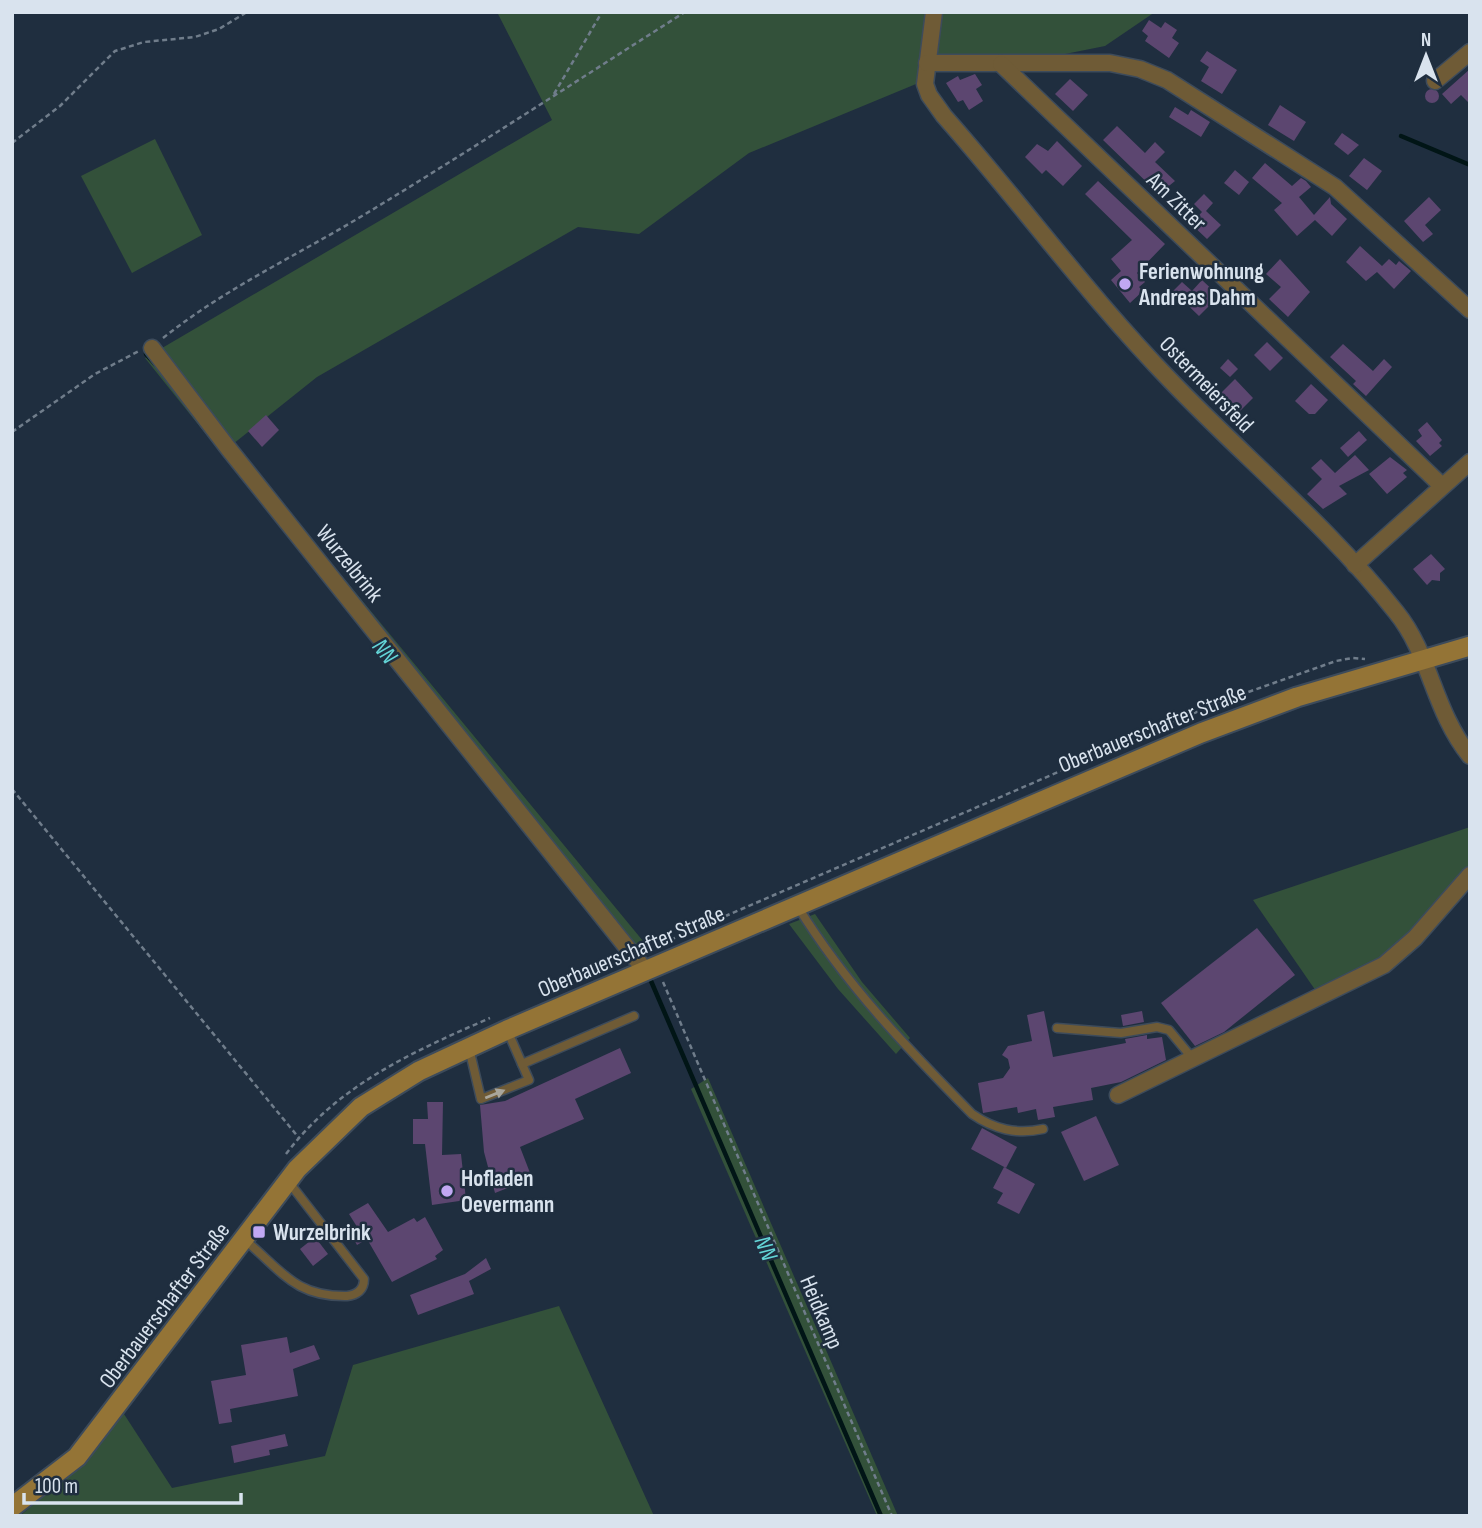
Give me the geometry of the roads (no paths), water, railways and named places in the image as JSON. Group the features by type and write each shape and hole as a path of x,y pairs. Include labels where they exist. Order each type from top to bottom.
{"main road":[{"name":"Oberbauerschafter Straße","path":"12,1507 77,1457 311,1153 361,1107 419,1071 470,1048 500,1023 645,963 798,907 1201,733 1297,697 1470,646"}],"street":[{"name":"Ostermeiersfeld","path":"934,12 925,84 944,117 1137,344 1355,565 1411,630 1423,659"},
{"path":"1435,81 1470,52"},
{"path":"927,63 1111,63 1140,69 1167,80 1335,187 1470,310"},
{"name":"Am Zitter","path":"1001,64 1442,486"},
{"name":"Wurzelbrink","path":"152,348 228,448 645,963"},
{"path":"1355,565 1470,462"},
{"path":"1423,659 1451,733 1470,756"},
{"path":"1118,1095 1384,965 1415,938 1470,875"}],"lane":[{"path":"798,907 839,968 870,1006 972,1114 991,1127 1007,1131 1043,1129"},
{"path":"522,1064 634,1016"},
{"path":"470,1048 481,1099 530,1080 500,1023"},
{"path":"1057,1028 1121,1033 1157,1027 1169,1030 1193,1059"},
{"path":"244,1239 299,1287 310,1293 354,1296 360,1292 364,1279 288,1181"}],"waterway":[{"path":"1401,136 1470,165"},
{"name":"NN","path":"146,354 155,364"},
{"name":"NN","path":"651,981 881,1516"}],"place":[{"name":"Ferienwohnung Andreas Dahm","path":"1125,284"},
{"name":"Hofladen Oevermann","path":"447,1191"},
{"name":"Wurzelbrink","path":"259,1232"}]}
